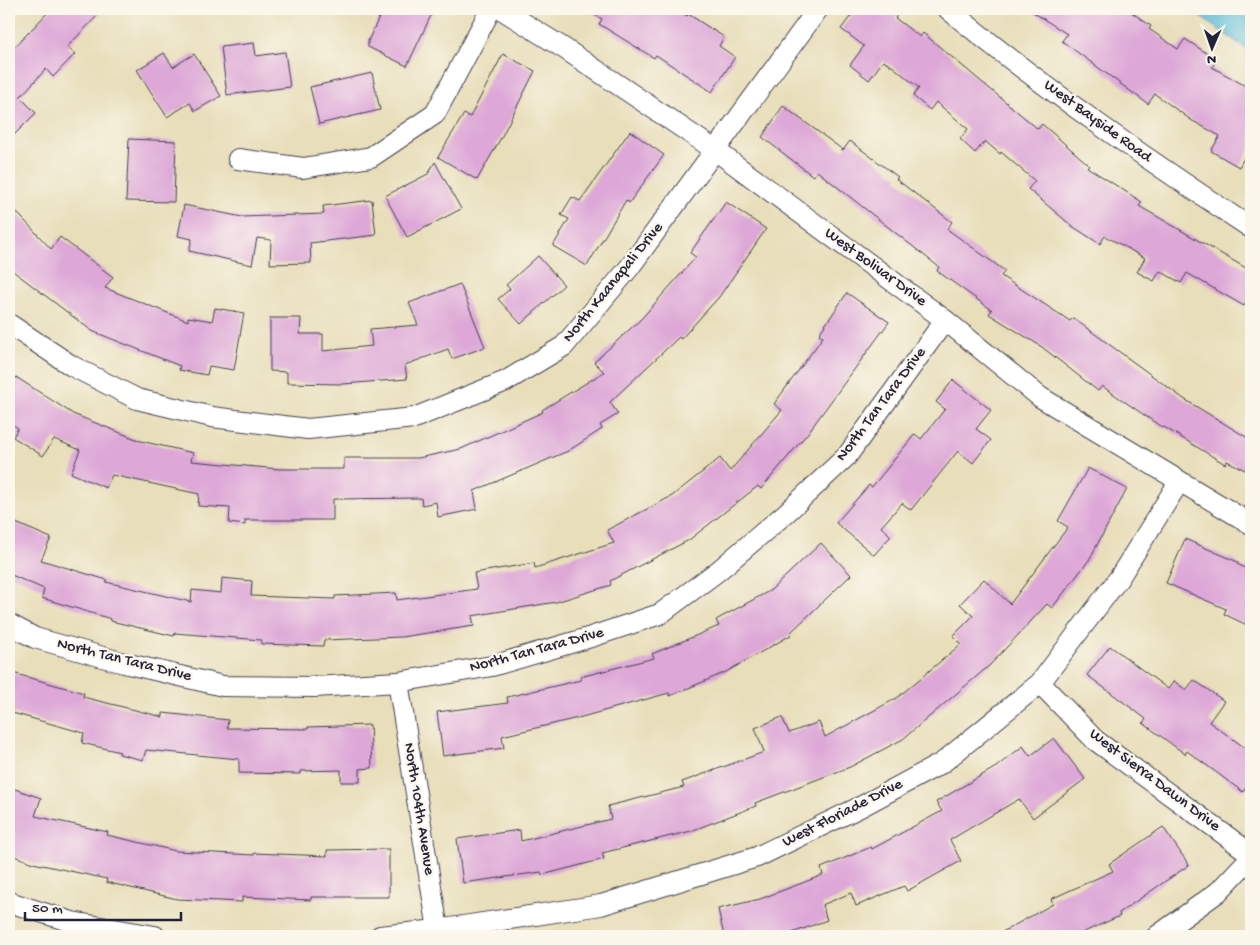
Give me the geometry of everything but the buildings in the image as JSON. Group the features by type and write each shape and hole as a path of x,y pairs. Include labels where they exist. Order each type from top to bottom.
{"street":[{"path":"238,158 303,168 371,157 435,114 491,9"},
{"name":"West Bolivar Drive","path":"500,9 565,48 715,150 945,320 1040,397 1251,524"},
{"name":"North Kaanapali Drive","path":"9,324 72,366 137,399 212,418 308,429 414,418 506,381 564,346 629,268 818,9"},
{"name":"West Bayside Road","path":"948,9 986,40 1128,146 1251,228"},
{"name":"North Tan Tara Drive","path":"9,624 35,638 124,663 223,686 314,687 398,682 492,666 660,614 718,571 848,456 945,320"},
{"name":"West Floriade Drive","path":"380,936 438,933 601,905 757,857 862,806 942,763 1040,682 1119,578 1179,482"},
{"name":"North 104th Avenue","path":"398,682 438,933"},
{"name":"West Sierra Dawn Drive","path":"1040,682 1095,740 1251,855 1218,892 1157,936"},
{"path":"9,902 72,922 154,936"}],"water":[{"path":"1189,9 1251,9 1251,52"}]}
